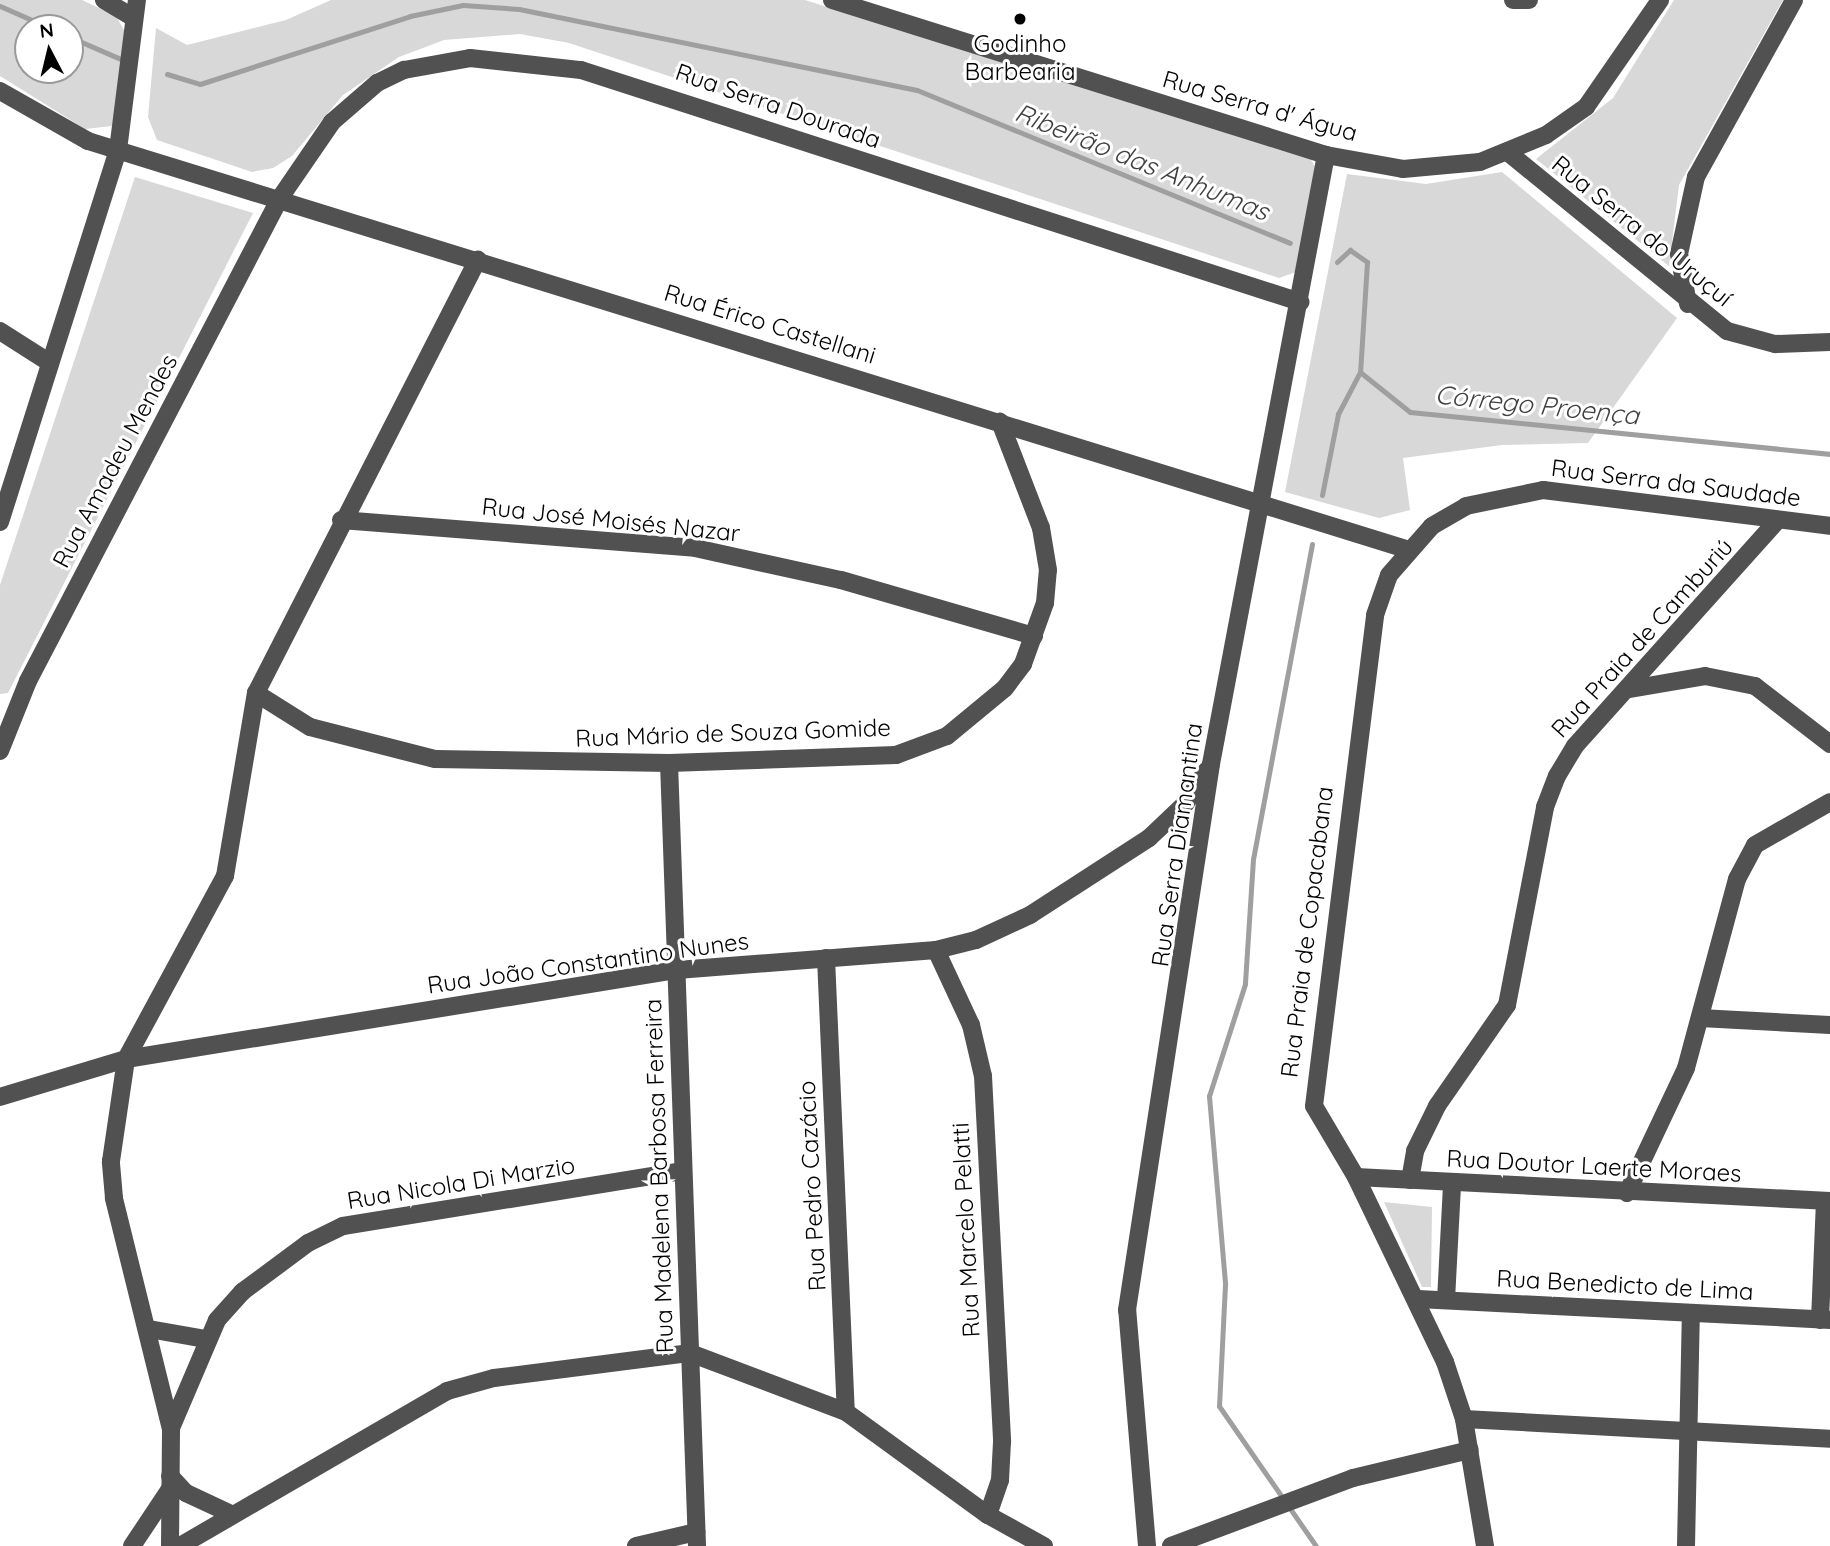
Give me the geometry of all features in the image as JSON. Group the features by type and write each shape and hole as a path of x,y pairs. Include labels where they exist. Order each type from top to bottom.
{"street":[{"path":"0,522 47,361 92,244 118,150 134,8 104,0"},
{"name":"Rua Serra d' Água","path":"832,0 1326,155 1403,169 1448,168 1510,154 1586,107 1660,0"},
{"path":"1513,0 1529,0"},
{"path":"1688,304 1679,254 1696,177 1794,0"},
{"name":"Rua Serra Dourada","path":"280,198 332,122 377,83 431,63 511,58 649,88 999,209 1300,302"},
{"path":"0,91 54,125 118,150"},
{"name":"Rua Érico Castellani","path":"118,150 1406,549"},
{"name":"Rua Serra do Uruçuí","path":"1510,154 1688,304 1727,331 1775,344 1830,342"},
{"name":"Rua Serra Diamantina","path":"1147,1546 1127,1310 1211,764 1263,504 1326,155"},
{"name":"Rua Amadeu Mendes","path":"0,751 9,705 280,198"},
{"path":"170,1546 171,1429 149,1329 114,1198 111,1161 126,1059 225,876 256,693 341,520 478,260"},
{"path":"0,331 47,361"},
{"name":"Rua Mário de Souza Gomide","path":"256,693 310,727 435,759 669,763 896,755 947,736 979,715 1023,664 1034,636 1048,570 1041,528 1000,422"},
{"name":"Rua Serra da Saudade","path":"1406,549 1466,506 1543,490 1830,526"},
{"name":"Rua José Moisés Nazar","path":"341,520 695,548 841,580 1034,636"},
{"name":"Rua Praia de Camburiú","path":"1410,1180 1415,1151 1437,1106 1507,1005 1545,807 1557,776 1575,746 1630,689 1777,520"},
{"name":"Rua Praia de Copacabana","path":"1406,549 1380,601 1365,666 1312,1086 1314,1106 1356,1177 1418,1298 1464,1419 1485,1546"},
{"path":"1630,689 1705,676 1755,686 1830,744"},
{"name":"Rua Madelena Barbosa Ferreira","path":"669,763 697,1539"},
{"name":"Rua João Constantino Nunes","path":"0,1097 126,1059 677,971 936,950 976,940 1097,875 1185,804 1211,764"},
{"path":"1627,1193 1686,1068 1719,932 1755,845 1830,802"},
{"name":"Rua Marcelo Pelatti","path":"936,950 971,1026 983,1076 1002,1442 988,1515"},
{"name":"Rua Pedro Cazácio","path":"826,958 846,1412"},
{"path":"1700,1018 1830,1026"},
{"name":"Rua Nicola Di Marzio","path":"171,1429 206,1339 242,1292 273,1266 343,1226 682,1171"},
{"name":"Rua Doutor Laerte Moraes","path":"1356,1177 1452,1186 1827,1201"},
{"path":"1446,1300 1452,1186"},
{"path":"1825,1320 1827,1201"},
{"name":"Rua Benedicto de Lima","path":"1418,1298 1825,1320"},
{"path":"1686,1546 1691,1313"},
{"path":"149,1329 206,1339"},
{"path":"180,1546 447,1391 494,1378 690,1353 846,1412 988,1515 1044,1546"},
{"path":"1464,1419 1830,1439"},
{"path":"1171,1546 1353,1478 1469,1450"},
{"path":"170,1483 231,1514"},
{"path":"132,1546 170,1483"},
{"path":"636,1546 697,1539"},
{"path":"1485,1546 1493,1546"}],"shaded area":[{"path":"0,0 82,0 116,16 128,37 112,126 85,129 0,76"},
{"path":"331,0 805,0 1310,158 1317,170 1296,272 1279,278 569,43 520,34 444,40 399,57 343,95 292,156 273,168 252,172 157,140 148,117 156,28 187,45 286,20"},
{"path":"1674,0 1783,0 1679,185 1669,266 1536,159 1613,98"},
{"path":"1502,172 1677,318 1588,443 1502,445 1403,458 1410,510 1379,518 1285,492 1347,174 1426,184"},
{"path":"135,177 253,213 8,693 0,694 0,585"},
{"path":"1384,1202 1432,1207 1431,1287 1422,1287"}],"waterway":[{"name":"Ribeirão das Anhumas","path":"167,74 200,84 410,16 463,5 519,9 917,90 1290,243"},
{"name":"Ribeirão das Anhumas","path":"0,6 18,14"},
{"name":"Ribeirão das Anhumas","path":"84,43 123,60"},
{"name":"Córrego Proença","path":"1337,262 1350,250 1367,262 1360,372 1410,412 1830,454"},
{"path":"1322,495 1338,414 1360,372"},
{"path":"1312,544 1253,859 1245,984 1209,1096 1225,1284 1219,1406 1316,1546"}],"place":[{"name":"Godinho Barbearia","path":"1020,19"}]}
